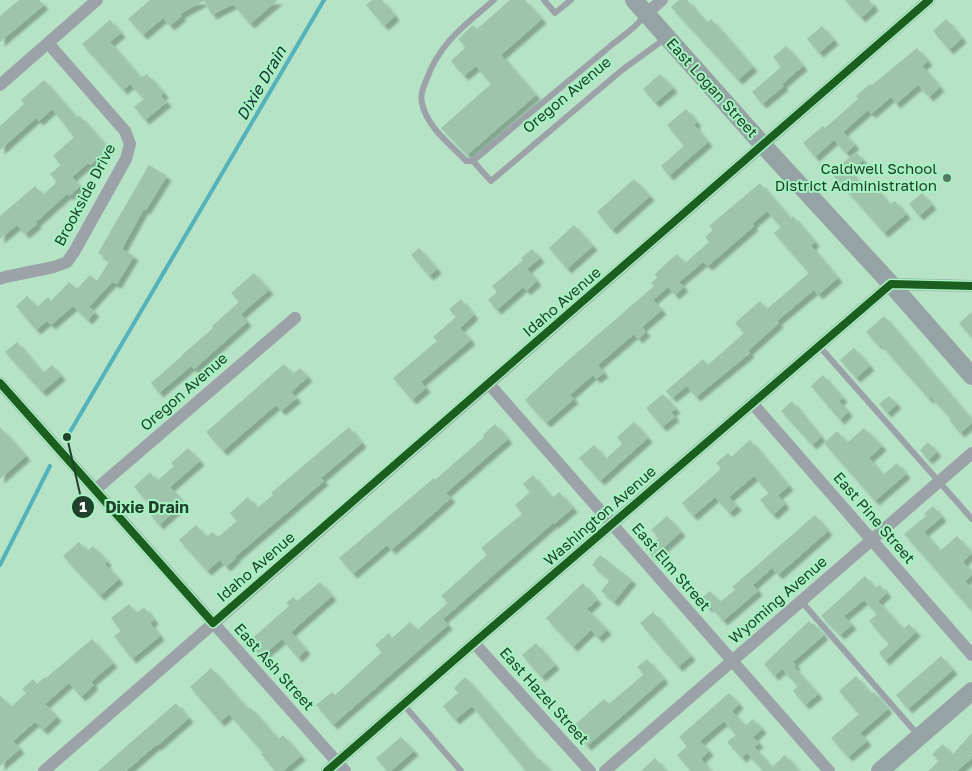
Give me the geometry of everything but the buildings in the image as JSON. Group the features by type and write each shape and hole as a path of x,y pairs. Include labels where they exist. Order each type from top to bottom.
{"street":[{"path":"0,85 97,0"},
{"name":"East Logan Street","path":"634,0 763,145 892,284 972,376"},
{"path":"646,14 662,0"},
{"name":"Idaho Avenue","path":"44,771 930,0"},
{"name":"Brookside Drive","path":"0,279 54,267 67,262 126,159 130,144 125,131 48,43"},
{"path":"892,284 972,286"},
{"name":"Washington Avenue","path":"336,768 403,704 892,284"},
{"name":"Oregon Avenue","path":"95,490 295,318"},
{"name":"East Ash Street","path":"0,383 213,623 336,768"},
{"name":"East Elm Street","path":"489,384 829,771"},
{"name":"East Pine Street","path":"752,404 972,655"},
{"name":"Wyoming Avenue","path":"605,771 972,453"},
{"name":"East Hazel Street","path":"474,643 590,771"},
{"path":"880,771 969,696"}],"lane":[{"path":"494,0 456,33 440,51 428,75 422,94 422,104 430,122 466,161 473,161 614,42 628,34 646,14"},
{"path":"544,0 555,13 571,0"},
{"name":"Oregon Avenue","path":"473,161 491,181 622,70 667,38"},
{"path":"819,346 972,518"},
{"path":"801,602 920,736"},
{"path":"403,704 461,771"}],"waterway":[{"name":"Dixie Drain","path":"67,437 324,0"},
{"name":"Dixie Drain","path":"0,565 50,466"}],"cycle path":[{"path":"0,383 213,623 929,0"},
{"path":"327,771 891,284 972,286"}],"place":[{"name":"Caldwell School District Administration","path":"947,178"},
{"name":"Dixie Drain","path":"67,437"}]}
